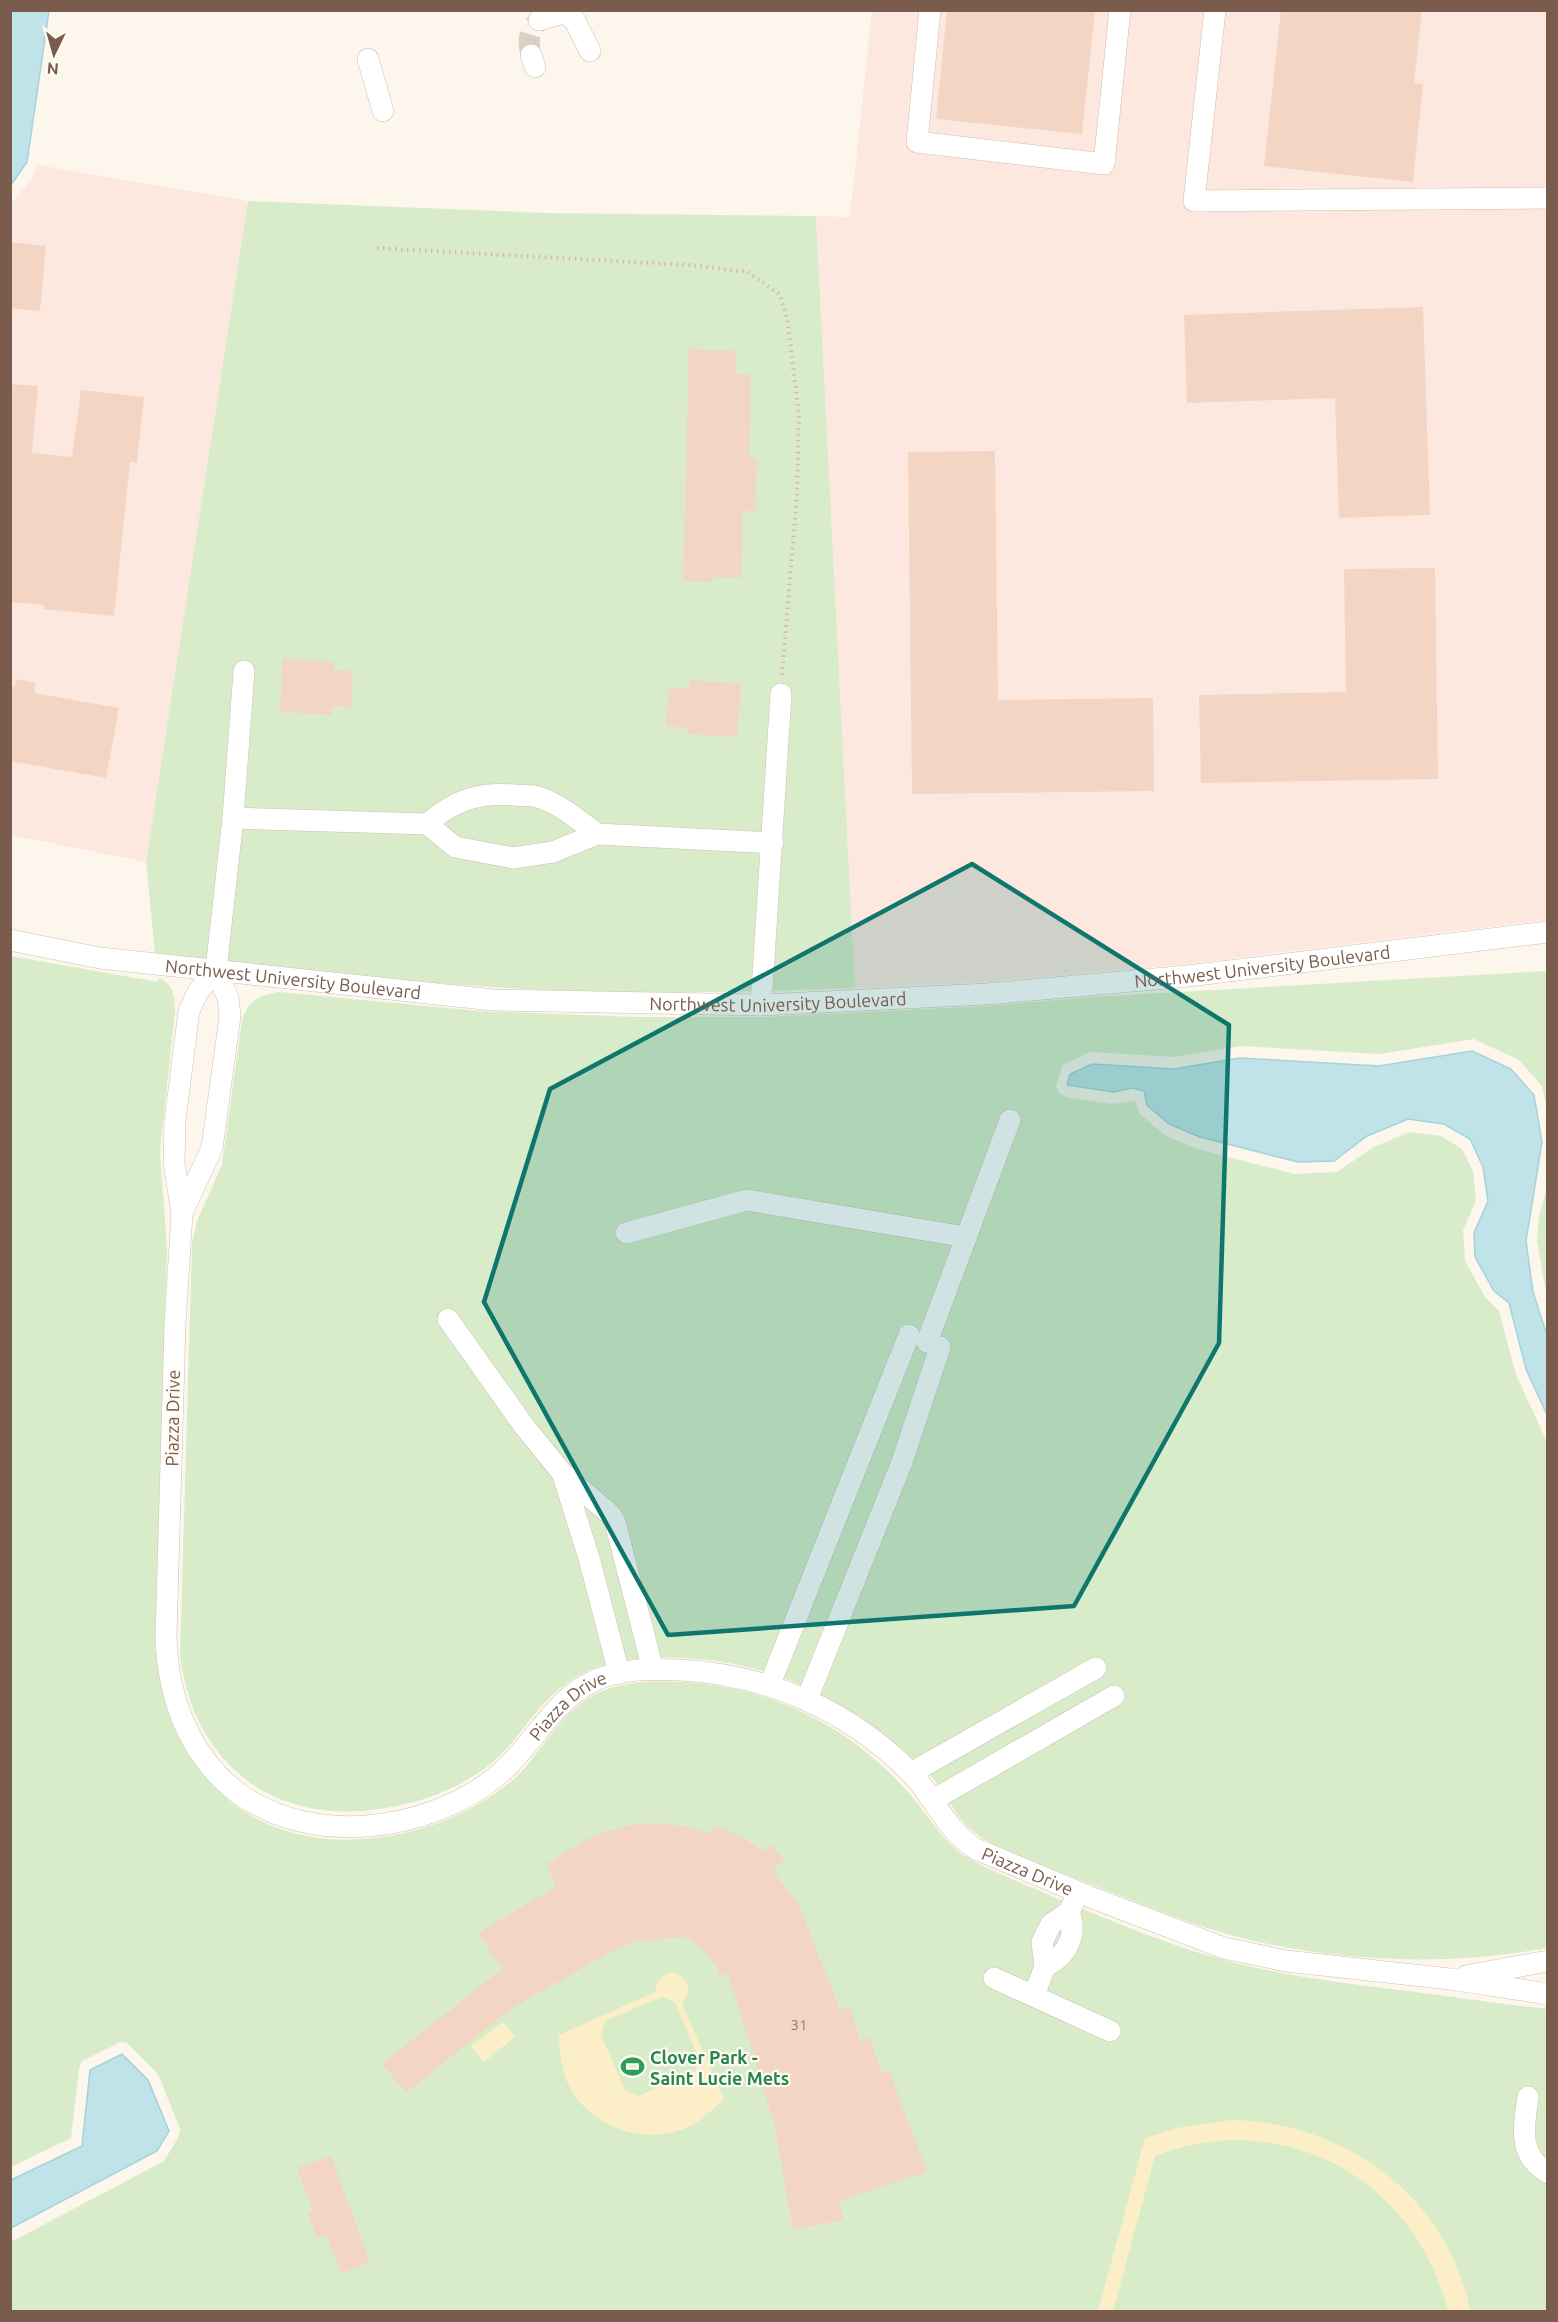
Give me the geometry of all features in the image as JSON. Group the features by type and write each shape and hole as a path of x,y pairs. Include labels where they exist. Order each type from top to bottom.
{"street":[{"path":"930,10 917,142 1104,164 1120,10"},
{"path":"1215,10 1194,201 1548,198"},
{"path":"539,20 563,13 574,19 590,51"},
{"path":"368,59 383,111"},
{"path":"216,970 233,818 244,671"},
{"path":"762,1005 781,694"},
{"path":"427,824 444,810 471,796 495,793 538,797 572,816 597,834"},
{"path":"233,818 427,824 455,847 513,858 553,852 597,834 773,843"},
{"name":"Northwest University Boulevard","path":"10,940 100,958 493,999 762,1005 987,994 1188,976 1548,932"},
{"name":"Piazza Drive","path":"182,1213 207,1162 218,1112 230,1006 216,970 198,992 189,1011 174,1142 182,1213 172,1390 166,1653 170,1682 181,1718 200,1751 226,1783 262,1808 305,1823 356,1825 408,1819 448,1804 485,1784 513,1761 554,1712 574,1693 593,1681 619,1673 654,1670 723,1674 770,1684 807,1699 864,1734 911,1773 966,1844 1078,1893 1173,1930 1234,1950 1337,1968 1450,1979 1548,1995"},
{"path":"770,1684 925,1341 1010,1120"},
{"path":"626,1233 747,1200 966,1237"},
{"path":"448,1319 524,1426 563,1474 610,1514 615,1522 654,1670"},
{"path":"807,1699 902,1462 925,1341"},
{"path":"563,1474 589,1558 619,1673"},
{"path":"911,1773 1096,1668"},
{"path":"933,1800 1114,1696"},
{"path":"1034,1996 1045,1966 1041,1948 1045,1935 1055,1918 1069,1912 1078,1893"},
{"name":"Piazza Drive","path":"1450,1979 1548,1961"},
{"path":"994,1977 1110,2031"},
{"path":"1528,2097 1524,2133 1525,2148 1535,2164 1548,2173"}],"path":[{"path":"377,248 748,272 780,295 787,318 799,415 797,495 781,694"}],"highlighted area":[{"path":"972,864 1229,1025 1219,1343 1074,1606 668,1635 484,1302 550,1089"}],"shaded area":[{"path":"872,11 1547,11 1547,920 1187,964 986,982 855,988 816,216 850,217"},
{"path":"38,165 248,201 146,862 11,835 11,204 32,179"}],"green space":[{"path":"248,201 545,213 816,216 855,988 674,992 537,990 365,977 155,953 146,862"},
{"path":"11,956 158,982 158,978 167,983 174,996 175,1012 160,1151 167,1249 155,1644 162,1690 176,1732 198,1769 231,1802 263,1822 299,1834 337,1839 376,1838 414,1831 451,1818 485,1800 515,1778 571,1712 582,1702 604,1690 637,1683 683,1682 715,1685 777,1701 833,1729 859,1747 907,1791 943,1836 968,1858 1123,1926 1201,1953 1267,1970 1337,1982 1547,2009 1547,2311 11,2311 11,2242 164,2161 178,2138 180,2129 158,2074 127,2043 121,2042 82,2061 79,2069 71,2138 11,2167"},
{"path":"1547,971 1547,1110 1542,1086 1519,1060 1474,1039 1379,1054 1241,1046 1174,1057 1090,1052 1063,1065 1056,1086 1059,1093 1066,1097 1112,1104 1135,1101 1140,1114 1165,1135 1197,1149 1295,1174 1337,1172 1372,1148 1409,1132 1441,1136 1462,1149 1473,1171 1476,1200 1463,1231 1465,1261 1485,1297 1499,1311 1516,1375 1547,1442 1547,1948 1468,1958 1388,1959 1308,1951 1269,1944 1196,1924 1003,1850 970,1829 928,1773 878,1730 823,1695 762,1671 730,1663 697,1659 652,1658 622,1661 593,1669 564,1685 539,1709 509,1746 484,1769 458,1785 431,1797 372,1810 334,1811 300,1805 269,1794 242,1776 219,1753 201,1725 188,1692 180,1655 192,1244 197,1221 222,1165 242,1020 251,1003 256,1000 279,992 479,1011 636,1017 761,1017 987,1006 1090,997"},
{"path":"1547,1187 1547,1299 1537,1241 1539,1216"}],"sand":[{"path":"670,1972 681,1976 687,1984 687,1994 682,2004 724,2099 689,2127 650,2135 633,2133 602,2121 577,2099 564,2072 559,2035 655,1992 659,1980","holes":["662,1997 675,2002 699,2059 695,2071 638,2096 625,2090 601,2035 605,2021"]},
{"path":"503,2022 515,2037 484,2062 471,2046"},
{"path":"1231,2120 1273,2124 1313,2134 1350,2151 1385,2173 1415,2201 1440,2233 1458,2270 1470,2311 1448,2311 1432,2265 1407,2224 1375,2191 1338,2166 1296,2149 1251,2141 1203,2143 1155,2156 1113,2311 1098,2311 1145,2138 1177,2128"}],"water":[{"path":"11,10 49,11 27,162 11,185"},
{"path":"1472,1051 1511,1069 1534,1095 1542,1142 1526,1241 1533,1292 1547,1335 1547,1415 1526,1369 1509,1303 1494,1291 1475,1257 1474,1233 1488,1201 1483,1167 1470,1139 1444,1124 1408,1119 1367,1136 1334,1161 1298,1162 1200,1137 1169,1124 1147,1105 1144,1091 1133,1088 1113,1092 1067,1085 1070,1074 1092,1064 1174,1069 1240,1058 1379,1066"},
{"path":"122,2054 148,2080 169,2131 157,2151 11,2228 11,2180 82,2146 90,2070"}],"building":[{"path":"947,10 1095,10 1082,134 936,119"},
{"path":"1281,10 1422,10 1414,83 1423,84 1413,182 1264,166"},
{"path":"10,242 46,246 40,311 10,308"},
{"path":"1423,307 1430,515 1339,518 1335,398 1187,403 1184,315"},
{"path":"689,349 736,351 735,374 751,375 749,458 757,458 755,511 743,511 741,578 712,577 712,582 683,581"},
{"path":"10,384 38,386 32,453 72,457 81,390 144,397 137,463 130,462 114,616 44,609 45,605 10,602"},
{"path":"995,451 998,700 1153,698 1154,791 912,794 908,452"},
{"path":"1435,568 1438,779 1201,783 1199,695 1346,692 1344,569"},
{"path":"283,658 334,662 333,670 353,671 351,707 332,706 331,715 280,712"},
{"path":"16,679 36,683 34,693 119,708 106,778 10,761 10,686 15,687"},
{"path":"689,680 741,684 737,737 687,734 687,728 666,726 669,688 689,689"},
{"path":"665,1823 697,1829 709,1834 714,1825 742,1837 763,1851 771,1845 784,1858 773,1872 797,1901 840,2010 850,2007 860,2041 870,2038 881,2072 889,2071 927,2172 839,2201 843,2220 793,2230 774,2123 728,1973 720,1976 716,1966 700,1946 684,1937 637,1941 616,1949 512,2008 406,2093 382,2064 502,1969 478,1933 556,1887 547,1864 583,1841 605,1832 635,1824"},
{"path":"331,2156 370,2262 341,2273 326,2234 317,2238 308,2213 313,2211 297,2168"}],"tunnel":[{"path":"531,55 530,36 539,20"}],"place":[{"name":"Clover Park - Saint Lucie Mets","path":"632,2067"}]}
